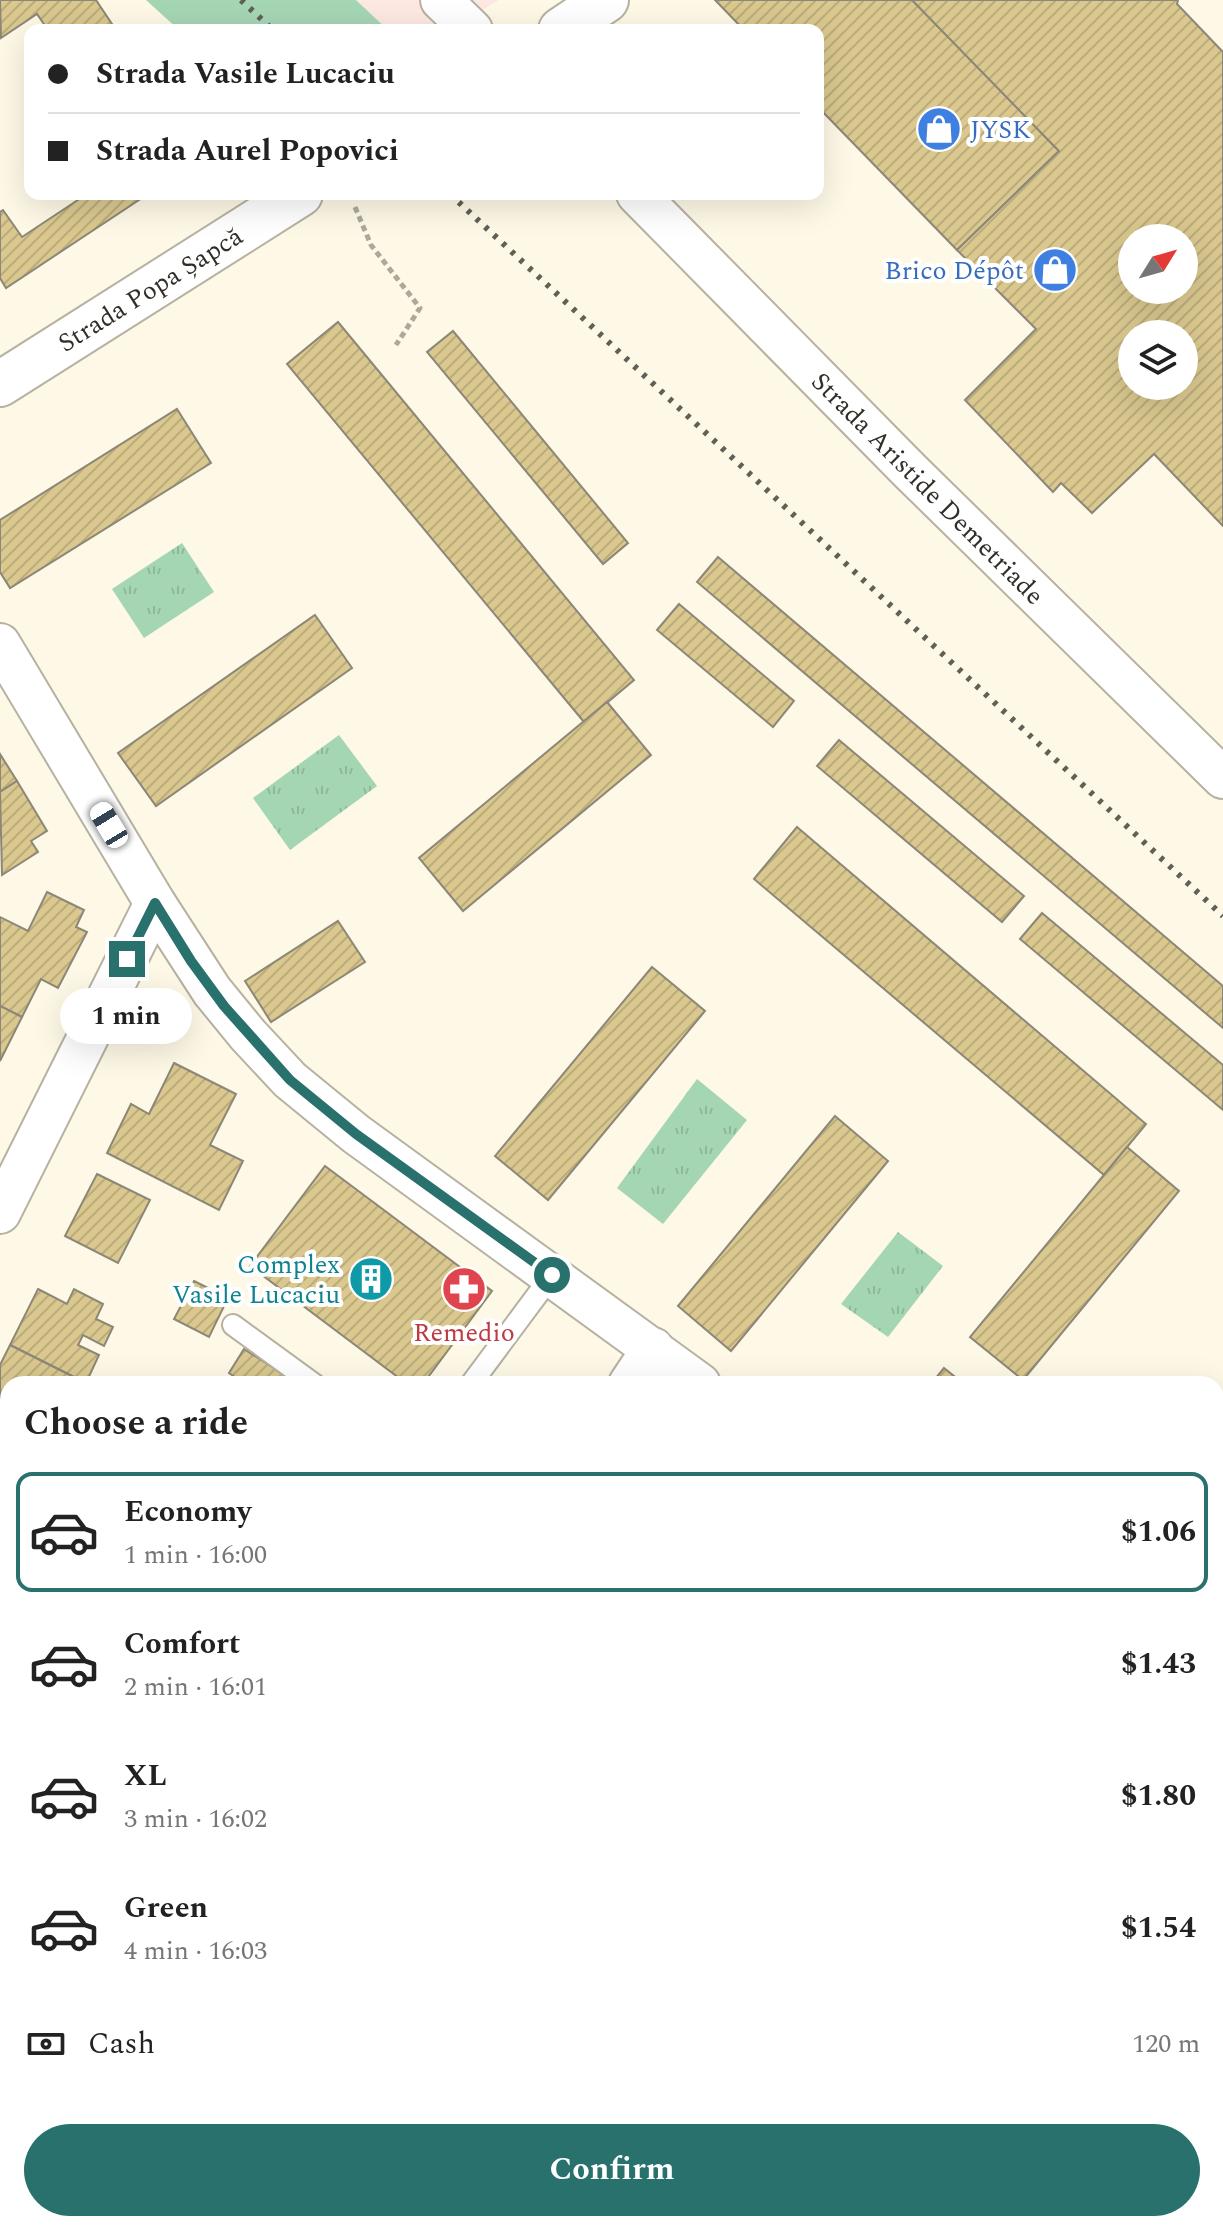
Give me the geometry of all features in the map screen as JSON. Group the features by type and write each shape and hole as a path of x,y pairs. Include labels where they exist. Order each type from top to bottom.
{"main road":[{"path":"570,24 606,0"},
{"name":"Strada Popa Șapcă","path":"0,384 291,200"}],"street":[{"path":"441,0 466,24"},
{"name":"Strada Aristide Demetriade","path":"643,200 910,471 1223,778"},
{"path":"0,644 191,961 224,1006 290,1080 356,1134 690,1376"},
{"path":"0,1213 155,903"},
{"path":"634,1376 653,1348"}],"lane":[{"path":"477,1376 552,1275"},
{"path":"233,1325 303,1376"}],"path":[{"path":"355,207 371,245 420,308 396,345"}],"shaded area":[{"path":"356,0 499,0 459,24 382,24"}],"green space":[{"path":"146,0 356,0 382,24 172,24"},
{"path":"182,543 214,592 144,638 112,589"},
{"path":"339,735 377,786 290,850 253,798"},
{"path":"697,1079 747,1120 663,1224 617,1188"},
{"path":"898,1232 943,1266 888,1337 841,1304"}],"building":[{"path":"0,0 96,0 112,24 44,24 37,14 1,38"},
{"name":"JYSK","path":"715,0 912,0 1059,151 957,250 824,113 824,24 738,24"},
{"name":"Brico Dépôt","path":"912,0 1178,0 1177,4 1223,52 1223,526 1154,454 1092,513 1061,483 1053,492 965,400 1036,329 957,250 1059,151"},
{"path":"78,200 139,200 6,288 0,278 0,212 3,210 22,237"},
{"path":"338,322 634,680 584,722 287,364"},
{"path":"453,331 628,543 603,564 427,352"},
{"path":"177,409 211,463 10,588 0,572 0,520"},
{"path":"718,557 1223,986 1223,1028 697,582"},
{"path":"679,604 794,701 773,727 657,630"},
{"path":"315,615 352,668 156,806 118,753"},
{"path":"607,702 651,755 463,911 419,858"},
{"path":"839,740 1024,896 1002,922 817,766"},
{"path":"0,754 17,781 0,792"},
{"path":"17,781 47,831 31,841 38,852 2,875 0,792"},
{"path":"797,827 1146,1124 1104,1175 754,879"},
{"path":"47,892 84,910 76,927 87,932 58,988 41,979 22,1017 0,1006 0,917 28,931"},
{"path":"1042,913 1223,1065 1223,1110 1020,939"},
{"path":"338,921 365,962 271,1022 245,981"},
{"path":"652,967 705,1011 548,1200 495,1156"},
{"path":"0,1006 22,1017 0,1061"},
{"path":"174,1063 236,1094 210,1145 243,1161 219,1210 107,1153 131,1104 149,1114"},
{"path":"835,1116 888,1161 731,1351 678,1306"},
{"path":"1127,1147 1179,1191 1026,1376 1018,1376 970,1337"},
{"name":"Complex Vasile Lucaciu","path":"325,1166 492,1291 429,1376 396,1376 250,1266"},
{"path":"97,1174 150,1200 118,1263 65,1236"},
{"path":"194,1281 228,1298 209,1337 174,1319"},
{"path":"38,1289 67,1304 74,1289 103,1304 96,1319 113,1327 104,1346 83,1335 78,1345 99,1355 89,1376 72,1376 10,1345"},
{"path":"10,1345 71,1376 0,1376 0,1365"},
{"path":"244,1349 286,1376 233,1376 229,1373"},
{"path":"944,1368 954,1376 938,1376"}],"railway":[{"path":"241,0 267,24"},
{"path":"456,200 1223,916"}],"place":[{"name":"JYSK","path":"939,129"},
{"name":"Brico Dépôt","path":"1055,270"},
{"name":"Complex Vasile Lucaciu","path":"371,1279"},
{"name":"Remedio","path":"464,1289"}],"route":[{"path":"127,959 155,903 224,1006 290,1080 356,1134 552,1275"}]}
